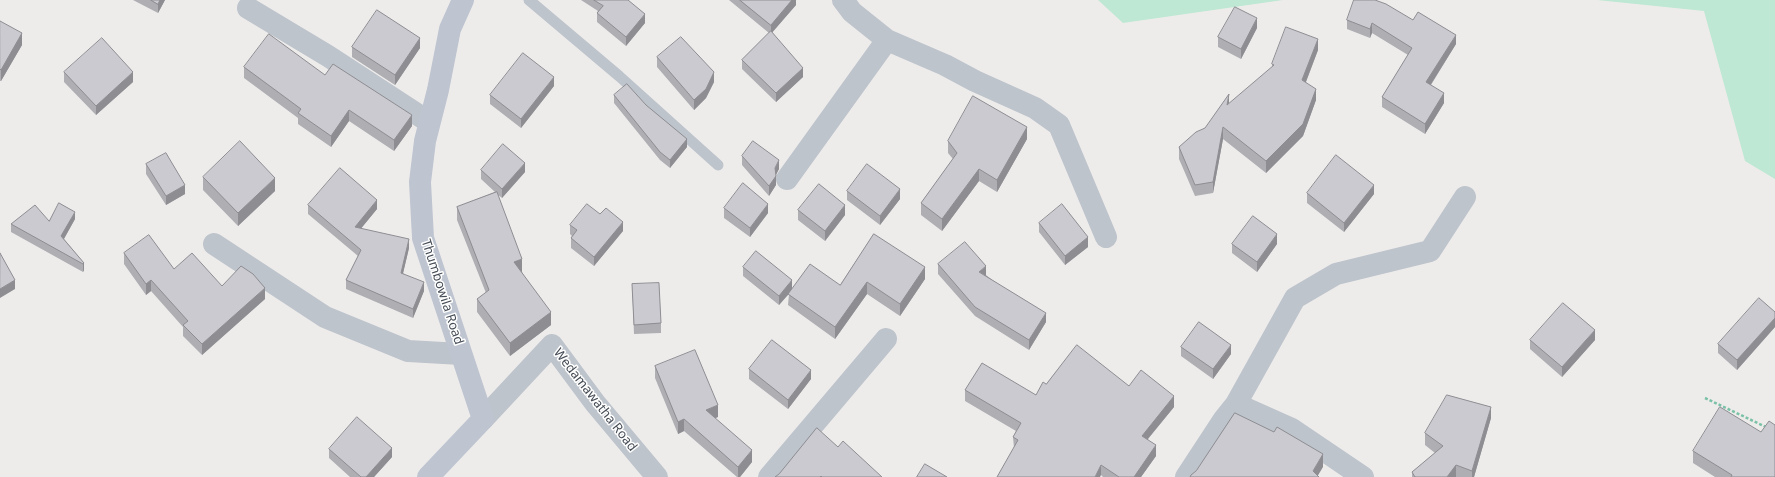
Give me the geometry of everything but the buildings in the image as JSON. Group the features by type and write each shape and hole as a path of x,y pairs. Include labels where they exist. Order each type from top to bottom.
{"street":[{"name":"Thumbowila Road","path":"463,0 450,29 438,90 425,141 420,182 423,238 483,419"},
{"path":"843,0 852,12 887,40 945,65 975,81 1034,108 1059,125 1106,238"},
{"path":"248,8 328,56 429,122"},
{"path":"787,178 887,40"},
{"path":"1186,477 1224,419 1236,404 1295,298 1336,274 1430,251 1465,197"},
{"path":"214,244 325,317 408,351 461,354"},
{"path":"769,477 886,339"},
{"name":"Wedamawatha Road","path":"483,419 552,345 595,403 657,477"},
{"path":"1236,404 1292,429 1363,477"},
{"path":"428,477 483,419"}],"lane":[{"path":"529,0 619,76 718,165"}],"path":[{"path":"1705,398 1770,429"}],"green space":[{"path":"1098,0 1283,0 1123,23"},
{"path":"1597,0 1775,0 1775,179 1745,161 1704,11"}]}
